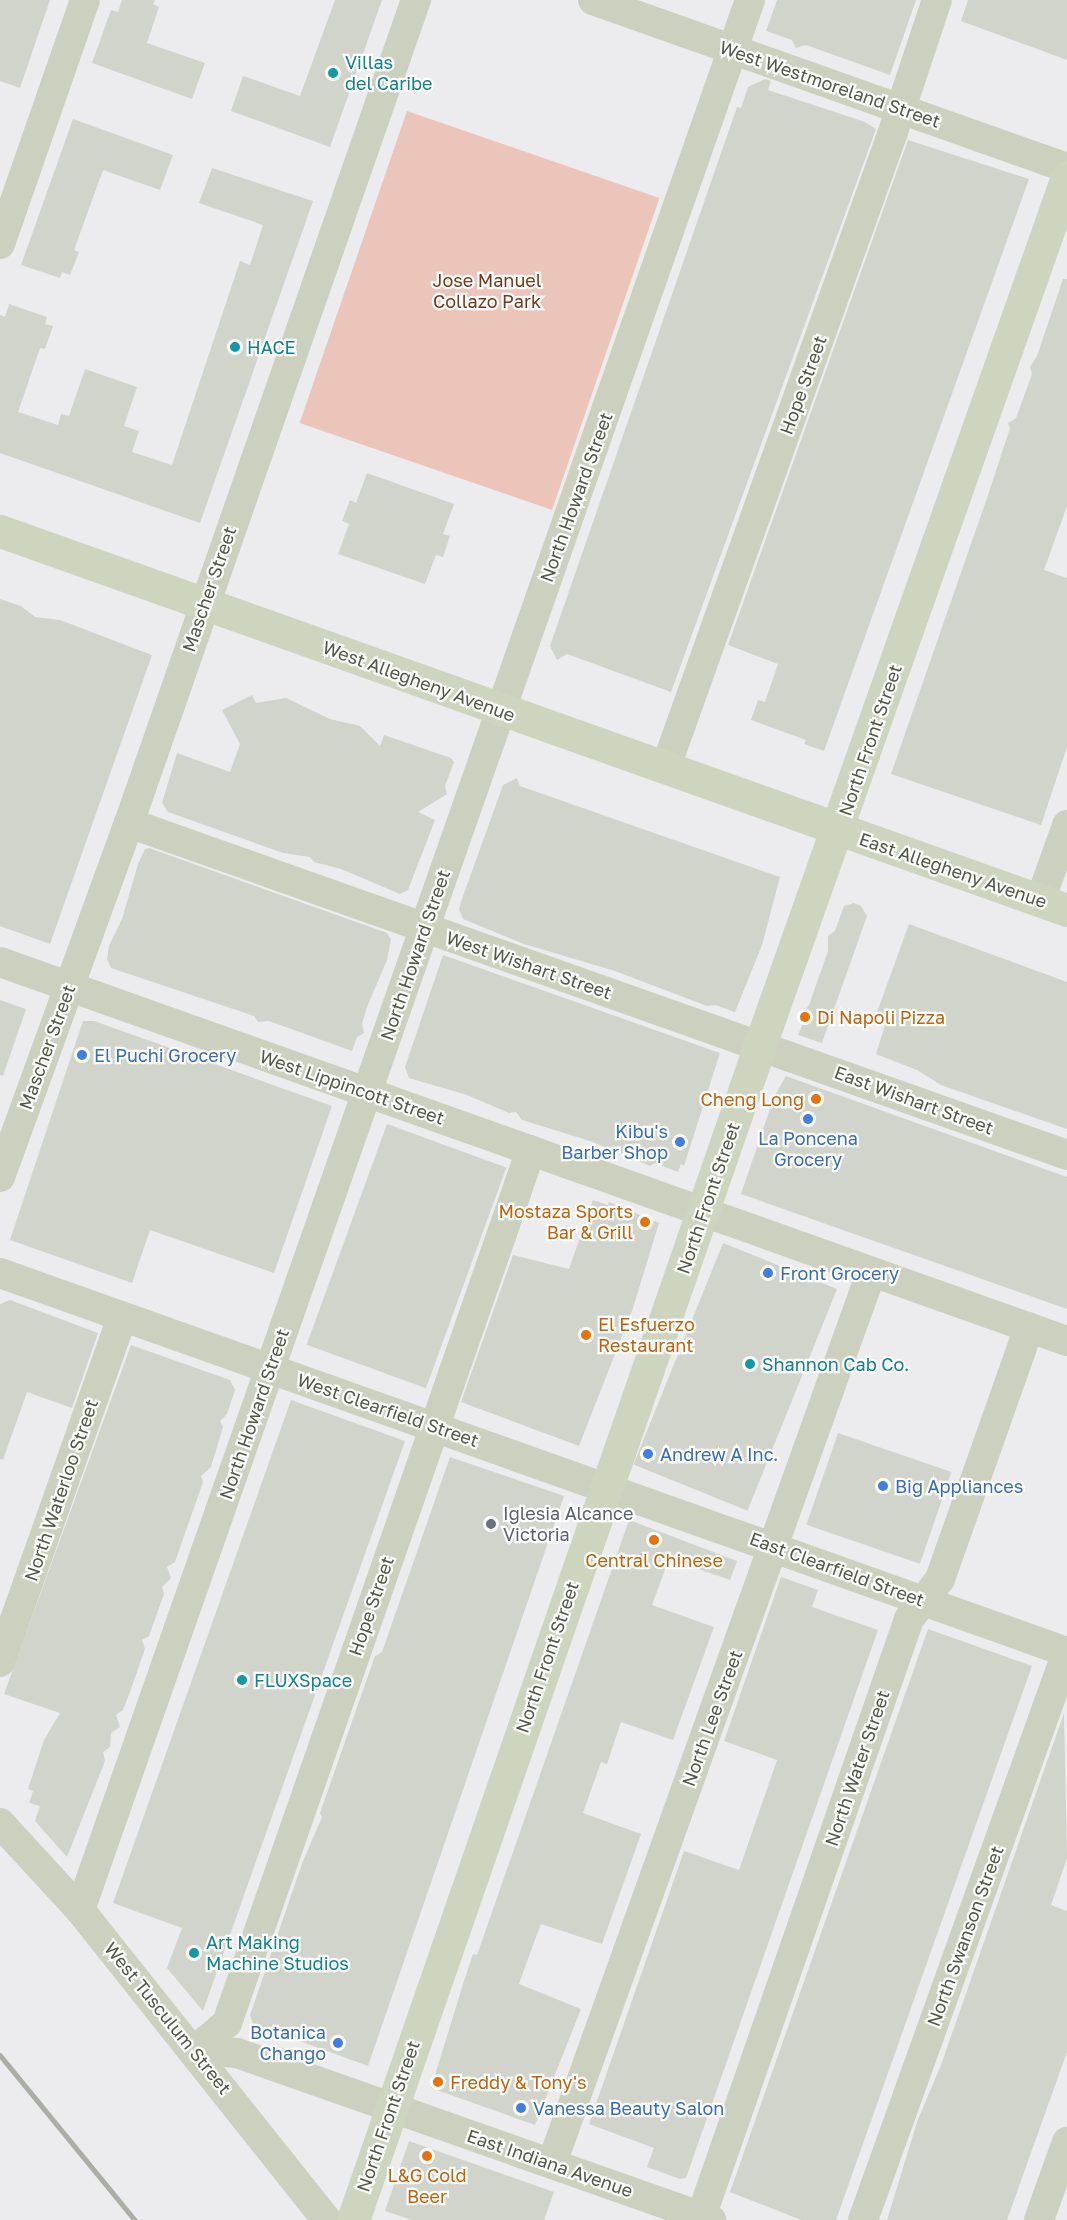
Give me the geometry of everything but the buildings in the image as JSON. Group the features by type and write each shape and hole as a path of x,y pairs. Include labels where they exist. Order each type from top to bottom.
{"street":[{"path":"0,244 85,0"},
{"name":"Mascher Street","path":"0,1178 129,823 416,0"},
{"name":"West Westmoreland Street","path":"593,0 1067,168"},
{"name":"North Howard Street","path":"80,1910 750,0"},
{"name":"Hope Street","path":"665,768 901,110 937,0"},
{"name":"North Front Street","path":"353,2220 390,2107 704,1212 760,1045 838,830 1067,177"},
{"name":"West Allegheny Avenue","path":"0,531 838,830"},
{"name":"West Wishart Street","path":"129,823 760,1045"},
{"path":"1054,905 1067,825"},
{"name":"East Allegheny Avenue","path":"838,830 1054,905"},
{"name":"West Lippincott Street","path":"0,962 870,1273 1067,1341"},
{"name":"East Wishart Street","path":"760,1045 1067,1155"},
{"name":"Hope Street","path":"195,2050 226,2023 531,1150"},
{"name":"West Clearfield Street","path":"0,1273 606,1486"},
{"name":"North Lee Street","path":"552,2163 870,1273"},
{"name":"North Waterloo Street","path":"0,1662 122,1317"},
{"name":"North Water Street","path":"706,2218 905,1631 922,1599 940,1579 1029,1328"},
{"name":"East Clearfield Street","path":"606,1486 1067,1652"},
{"name":"North Swanson Street","path":"863,2220 1067,1652"},
{"name":"West Tusculum Street","path":"0,1823 80,1910 195,2050 327,2220"},
{"name":"East Indiana Avenue","path":"195,2050 237,2053 706,2218"},
{"path":"1039,2220 1067,2142"}],"green space":[{"name":"Jose Manuel Collazo Park","path":"407,111 659,198 552,510 300,423"}],"railway":[{"path":"0,2055 135,2220"}],"place":[{"name":"Villas del Caribe","path":"333,73"},
{"name":"HACE","path":"235,347"},
{"name":"Di Napoli Pizza","path":"805,1017"},
{"name":"El Puchi Grocery","path":"82,1055"},
{"name":"Cheng Long","path":"816,1099"},
{"name":"La Poncena Grocery","path":"808,1119"},
{"name":"Kibu's Barber Shop","path":"680,1142"},
{"name":"Mostaza Sports Bar & Grill","path":"645,1222"},
{"name":"Front Grocery","path":"768,1273"},
{"name":"El Esfuerzo Restaurant","path":"586,1335"},
{"name":"Shannon Cab Co.","path":"750,1364"},
{"name":"Andrew A Inc.","path":"648,1454"},
{"name":"Big Appliances","path":"883,1486"},
{"name":"Iglesia Alcance Victoria","path":"491,1524"},
{"name":"Central Chinese","path":"654,1540"},
{"name":"FLUXSpace","path":"242,1680"},
{"name":"Art Making Machine Studios","path":"194,1953"},
{"name":"Botanica Chango","path":"338,2043"},
{"name":"Freddy & Tony's","path":"438,2082"},
{"name":"Vanessa Beauty Salon","path":"521,2108"},
{"name":"L&G Cold Beer","path":"427,2156"}]}
